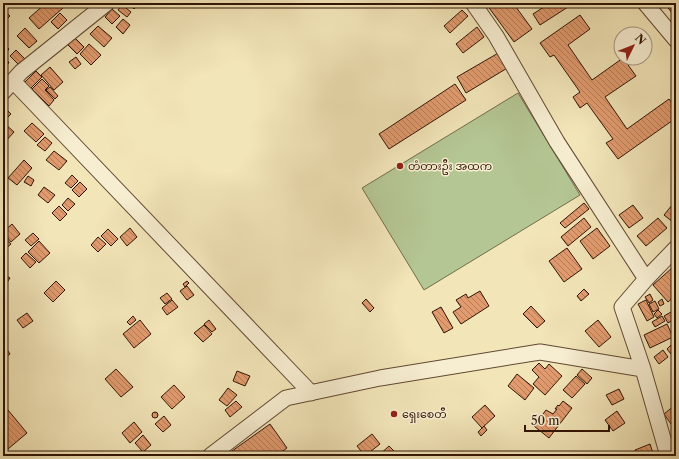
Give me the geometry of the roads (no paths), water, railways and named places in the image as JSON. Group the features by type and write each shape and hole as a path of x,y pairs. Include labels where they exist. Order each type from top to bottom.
{"street":[{"path":"107,3 22,72 8,87 311,393"},
{"path":"473,3 496,36 557,142 646,279"},
{"path":"645,3 676,40"},
{"path":"668,456 622,307 646,279 676,248"},
{"path":"210,456 286,398 380,378 540,352 642,369"}],"place":[{"name":"တံတားဦး အထက","path":"400,166"},
{"name":"ရှေးစေတီ","path":"394,414"}]}
